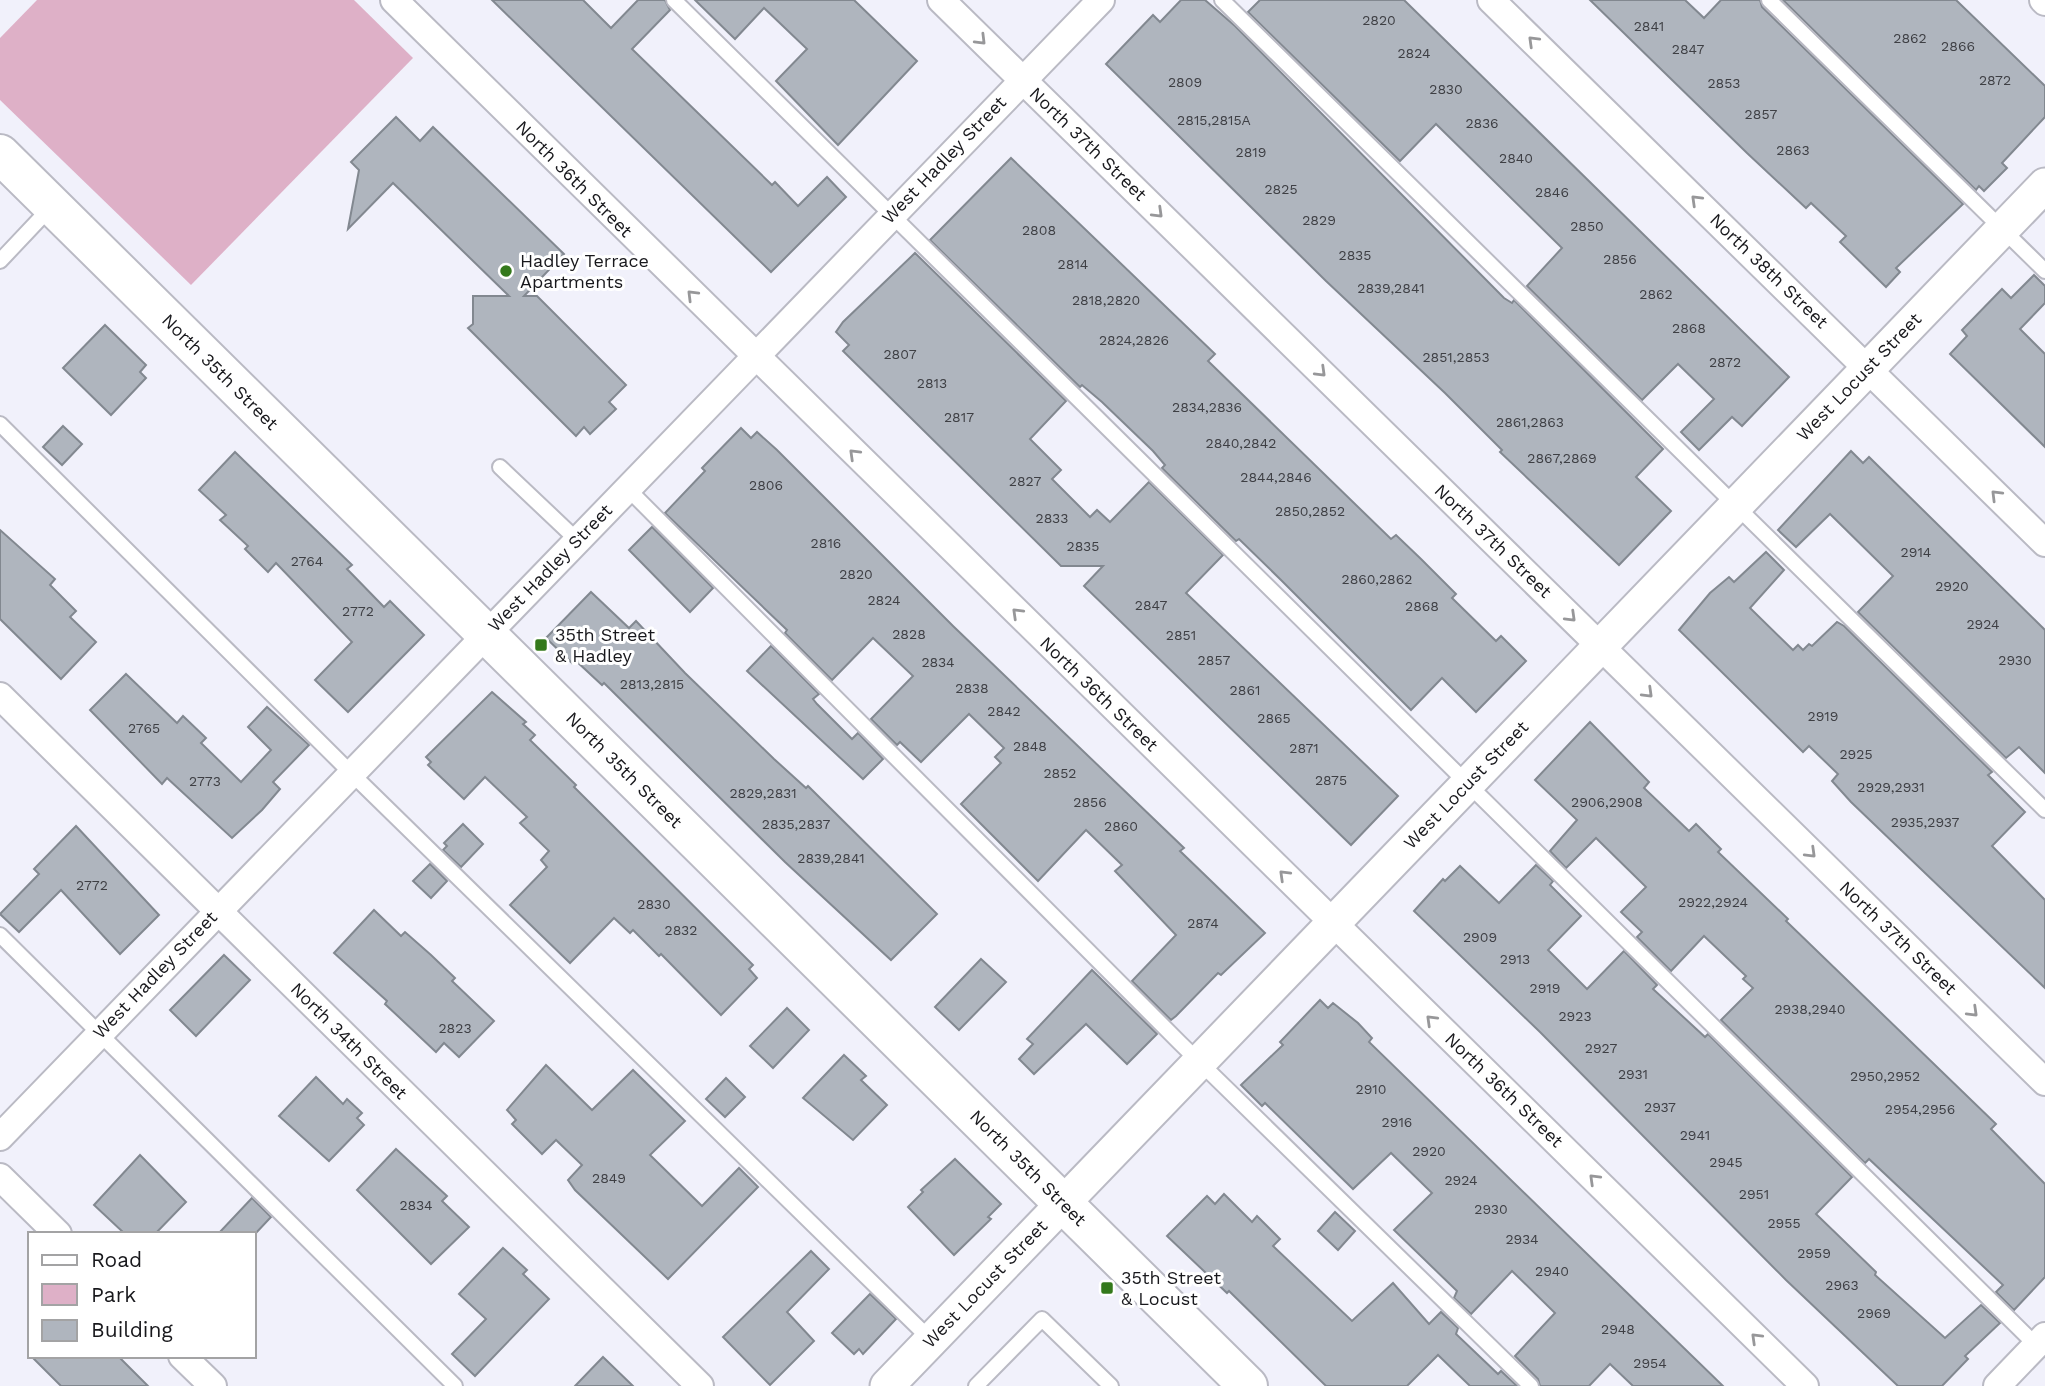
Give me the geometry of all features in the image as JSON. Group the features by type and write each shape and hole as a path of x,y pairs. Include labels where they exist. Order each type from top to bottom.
{"main road":[{"name":"North 35th Street","path":"0,154 1248,1386"}],"street":[{"name":"North 36th Street","path":"394,0 1805,1386"},
{"name":"North 37th Street","path":"941,0 2045,1082"},
{"name":"West Hadley Street","path":"0,1137 1101,0"},
{"name":"North 38th Street","path":"1491,0 2045,543"},
{"name":"West Locust Street","path":"887,1386 2045,185"},
{"name":"North 34th Street","path":"0,696 699,1386"},
{"path":"0,1177 56,1232"},
{"path":"1997,1386 2042,1345"},
{"path":"185,1358 213,1386"}],"lane":[{"path":"674,0 1466,784 2042,1345"},
{"path":"1222,0 2045,810"},
{"path":"1769,0 2045,271"},
{"path":"0,261 52,206"},
{"path":"0,424 351,773 931,1340"},
{"path":"500,467 577,540"},
{"path":"627,488 1198,1061 1531,1386"},
{"path":"0,935 455,1386"},
{"path":"976,1386 1042,1319 1111,1386"}],"green space":[{"path":"37,0 354,0 413,58 191,285 0,100 0,38"}],"building":[{"path":"492,0 583,0 611,28 638,0 665,0 670,10 632,49 772,185 775,182 798,206 827,177 846,197 771,272"},
{"path":"695,0 854,0 917,61 838,145 776,81 807,49 764,8 735,39"},
{"path":"1181,0 1205,0 1235,26 1504,298 1512,303 1514,300 1663,449 1636,477 1671,511 1619,565 1500,452 1502,450 1445,393 1326,281 1106,64 1153,15 1160,22"},
{"path":"1260,0 1404,0 1789,377 1742,426 1732,417 1699,450 1681,432 1714,399 1678,364 1642,400 1527,286 1562,248 1436,124 1400,161 1248,12"},
{"path":"1590,0 1685,0 1704,18 1721,0 1760,0 1762,7 1963,204 1896,268 1900,272 1886,287 1840,242 1846,236 1811,203 1806,208"},
{"path":"1783,0 1956,0 2045,86 2045,117 2002,163 2007,168 1984,191 1979,186 1976,190"},
{"name":"Hadley Terrace Apartments","path":"396,117 420,141 433,127 564,254 524,296 537,296 626,385 609,402 616,409 590,434 584,427 576,436 468,328 473,324 473,296 509,296 393,183 348,229 359,170 351,162"},
{"path":"1011,158 1215,354 1208,361 1391,539 1396,535 1421,559 1456,594 1452,598 1496,641 1501,636 1526,661 1476,712 1442,678 1411,710 1239,539 1236,541 1162,468 1165,465 1153,451 1102,402 1082,385 1080,387 930,240"},
{"path":"915,253 1066,401 1030,439 1061,470 1052,479 1090,517 1097,510 1110,522 1149,482 1223,555 1186,593 1398,796 1351,845 1084,586 1103,566 1061,566 843,351 849,345 836,332 843,322"},
{"path":"2034,275 2045,286 2045,303 2020,329 2045,354 2045,447 1950,354 1967,336 1962,330 2002,289 2011,298"},
{"path":"105,325 146,365 140,372 146,378 111,415 63,368"},
{"path":"63,426 82,444 62,465 43,447"},
{"path":"741,428 751,438 757,432 777,450 953,626 1184,848 1180,851 1265,933 1221,975 1218,973 1171,1020 1132,981 1176,935 1115,871 1122,865 1086,830 1038,881 961,804 1001,763 995,757 1004,748 969,714 921,762 900,742 897,745 871,719 913,676 873,638 832,680 785,633 787,630 665,513 705,471 702,468"},
{"path":"1851,451 1863,463 1869,457 2045,630 2045,773 2019,747 2006,758 1858,612 1893,576 1830,514 1796,547 1778,530"},
{"path":"235,452 352,565 347,569 384,607 390,601 424,635 348,712 315,680 352,642 276,563 268,572 245,549 248,546 220,520 226,515 199,490"},
{"path":"652,527 713,588 690,612 629,550"},
{"path":"0,530 55,579 50,585 76,611 70,617 96,642 61,679 0,619"},
{"path":"1766,552 1784,570 1750,608 1793,650 1798,645 1803,650 1809,644 1812,646 1837,622 1844,626 1992,772 1988,775 2025,812 1992,846 2045,900 2045,988 1851,802 1832,781 1838,774 1809,746 1803,752 1679,630 1710,593 1729,577 1734,582"},
{"path":"591,592 629,628 636,621 685,673 774,759 806,788 808,786 937,914 891,960 785,862 604,683 602,685 575,660 572,663 546,638"},
{"path":"771,646 819,694 813,699 817,704 852,739 858,733 883,759 863,779 747,671"},
{"path":"126,674 177,723 183,716 206,738 201,743 241,782 271,750 248,727 267,707 309,745 273,782 280,789 232,838 167,778 162,784 90,710"},
{"path":"492,692 526,722 523,724 535,735 530,740 576,785 574,787 753,965 749,969 757,978 721,1015 661,954 659,956 633,930 630,933 614,918 570,963 510,905 547,867 541,860 549,851 520,823 527,817 485,777 464,799 428,765 431,762 426,757"},
{"path":"1590,722 1649,782 1644,788 1689,831 1696,824 1721,849 1718,852 1788,919 1786,921 1996,1124 1991,1129 2045,1184 2045,1277 2014,1310 1996,1292 2003,1285 1869,1159 1865,1163 1721,1020 1753,988 1743,979 1746,976 1704,936 1671,971 1637,937 1642,932 1621,912 1646,887 1596,838 1566,868 1550,851 1577,820 1535,780"},
{"path":"463,824 483,844 461,867 443,850 447,846 444,843"},
{"path":"76,826 159,915 120,954 61,890 19,932 0,914 39,874 34,869"},
{"path":"430,864 447,881 431,898 413,881"},
{"path":"1536,865 1553,881 1550,885 1581,916 1548,950 1587,989 1624,951 1657,985 1653,989 1705,1037 1708,1034 1852,1177 1816,1214 1876,1272 1875,1275 1945,1338 1981,1305 2000,1323 1965,1356 1968,1359 1942,1386 1898,1386 1786,1280 1540,1032 1414,911 1443,879 1445,881 1460,866 1499,903"},
{"path":"374,910 401,936 405,932 431,955 455,978 452,981 494,1021 459,1057 444,1043 436,1052 385,1004 387,1001 334,953"},
{"path":"224,955 250,980 196,1036 170,1010"},
{"path":"981,959 1006,982 959,1030 935,1007"},
{"path":"1092,970 1157,1034 1127,1064 1086,1024 1034,1074 1019,1059 1033,1044 1027,1039"},
{"path":"1320,1000 1328,1008 1333,1003 1358,1023 1372,1038 1369,1042 1723,1386 1633,1386 1610,1364 1589,1386 1540,1386 1538,1379 1515,1356 1555,1313 1512,1271 1471,1314 1454,1298 1457,1291 1394,1230 1432,1193 1391,1153 1353,1189 1265,1103 1262,1106 1241,1085 1283,1045 1280,1042"},
{"path":"787,1008 809,1030 773,1068 750,1046"},
{"path":"844,1055 866,1076 861,1080 887,1105 853,1140 803,1098"},
{"path":"546,1065 592,1110 633,1070 685,1121 650,1155 702,1206 739,1168 758,1187 668,1279 575,1190 568,1180 582,1165 556,1140 542,1154 512,1124 516,1120 507,1110"},
{"path":"316,1077 343,1104 347,1099 362,1113 357,1118 364,1125 329,1161 279,1116"},
{"path":"726,1078 745,1097 725,1117 706,1099"},
{"path":"396,1149 447,1196 442,1201 469,1227 431,1264 357,1190"},
{"path":"140,1155 186,1202 157,1232 123,1232 94,1205"},
{"path":"955,1159 1001,1204 988,1217 991,1219 954,1255 908,1207 923,1192 921,1190"},
{"path":"1224,1194 1252,1222 1257,1216 1280,1239 1273,1246 1352,1321 1393,1283 1429,1324 1441,1312 1458,1328 1456,1334 1498,1374 1501,1371 1517,1386 1470,1386 1438,1355 1407,1386 1326,1386 1229,1291 1227,1293 1167,1236 1207,1196 1215,1204"},
{"path":"252,1198 271,1217 256,1233 220,1232"},
{"path":"1335,1212 1355,1231 1338,1250 1318,1231"},
{"path":"503,1248 527,1270 523,1274 549,1299 475,1376 452,1354 486,1319 459,1294"},
{"path":"811,1251 829,1269 787,1312 814,1341 770,1385 723,1337"},
{"path":"870,1294 896,1319 863,1354 859,1349 854,1354 832,1333"},
{"path":"603,1357 633,1386 575,1386"},
{"path":"33,1358 120,1358 148,1386 61,1386"}],"place":[{"name":"Hadley Terrace Apartments","path":"506,271"},
{"name":"35th Street & Hadley","path":"541,645"},
{"name":"35th Street & Locust","path":"1107,1288"}]}
